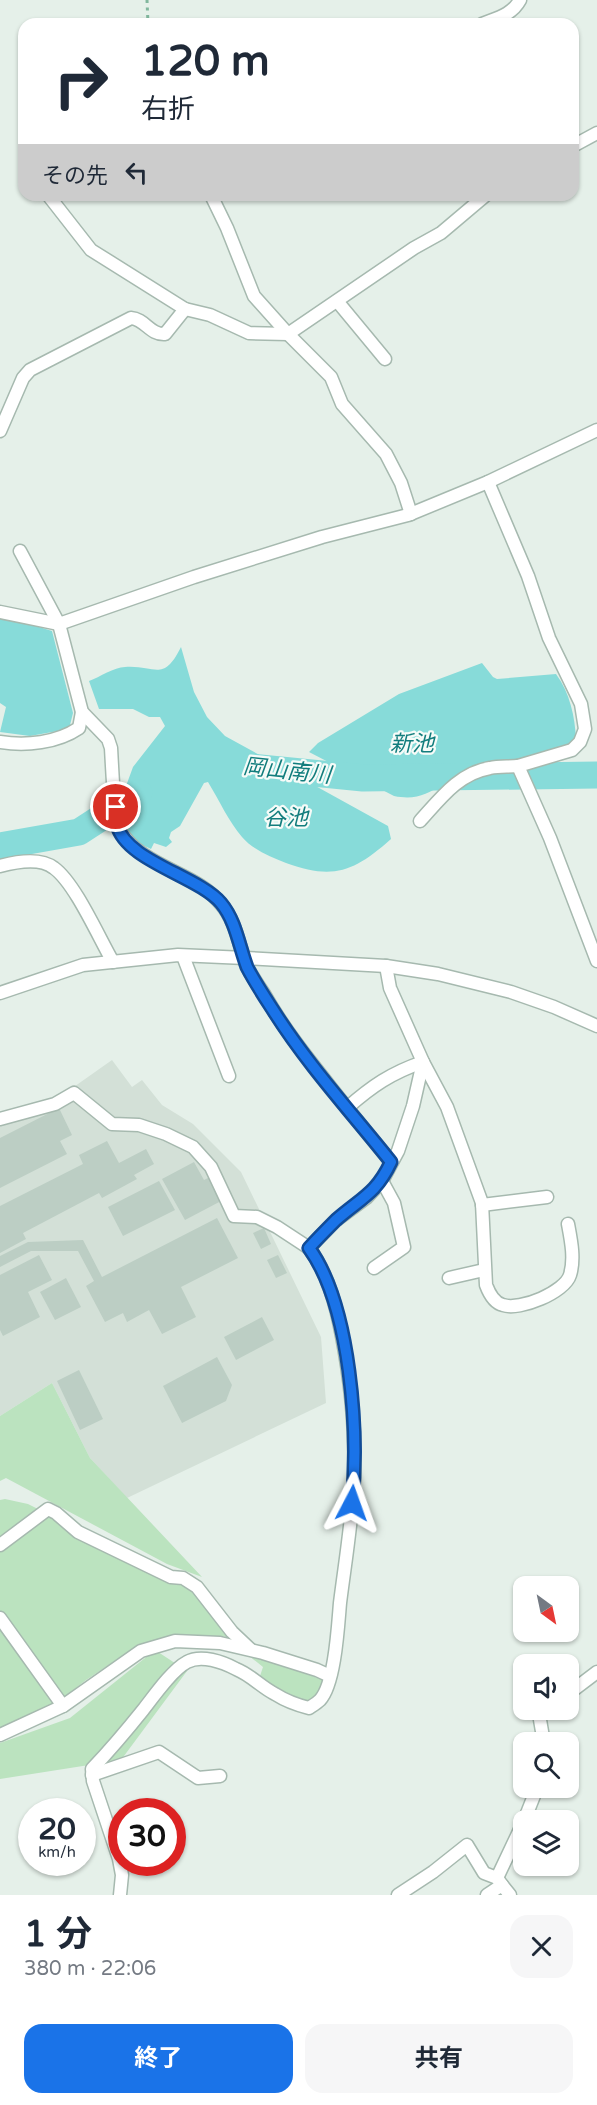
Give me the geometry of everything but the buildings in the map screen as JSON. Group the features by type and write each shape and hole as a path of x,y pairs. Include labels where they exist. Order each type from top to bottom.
{"street":[{"path":"497,18 516,9 520,0"},
{"path":"579,143 597,133"},
{"path":"53,201 91,250 184,309 210,315 249,333 288,334 414,248 441,233 475,201"},
{"path":"214,201 254,296 331,377 342,404 386,454 401,483 411,514"},
{"path":"337,301 385,359"},
{"path":"0,431 23,378 30,370 131,318 138,319 151,331 165,334 184,309"},
{"path":"0,612 59,624 215,570 322,537 411,514 489,482 597,430"},
{"path":"420,821 452,785 476,771 518,766 572,750 580,742 585,729 581,704 549,638 528,576 489,482"},
{"path":"0,742 20,745 66,737 79,728 82,712 59,624 20,551"},
{"path":"82,712 108,739 111,748 117,826 127,842 150,859 206,890 221,904 232,921 247,966 274,1011 297,1044 391,1162"},
{"path":"518,766 550,838 597,961"},
{"path":"0,866 15,861 38,862 53,867 70,885 113,962"},
{"path":"183,956 229,1076"},
{"path":"0,993 83,965 183,956 245,958 386,966 438,974 511,992 554,1006 597,1026"},
{"path":"386,966 390,988 423,1062 447,1107 471,1167 482,1205 486,1285 490,1294 501,1305 514,1307 531,1304 566,1285 570,1274 572,1251 568,1224"},
{"path":"347,1108 371,1086 423,1062"},
{"path":"309,1248 335,1221 366,1198 382,1181 398,1151 413,1106 423,1062"},
{"path":"0,1119 55,1104 74,1093 112,1124 139,1125 166,1134 193,1148 211,1167 234,1216 257,1217 277,1227 309,1248 321,1264 337,1309 348,1364 354,1427 353,1492 328,1687 321,1699 309,1708 273,1694 253,1678 221,1662 203,1659 188,1662 165,1683 115,1745 92,1769 93,1781 119,1859 122,1875 120,1895"},
{"path":"374,1268 404,1247 394,1203 382,1181"},
{"path":"482,1205 547,1197"},
{"path":"448,1278 484,1270"},
{"path":"0,1545 48,1509 78,1532 171,1576 183,1578 197,1587 232,1632 250,1650"},
{"path":"0,1618 63,1706"},
{"path":"0,1736 63,1706 141,1651 176,1641 220,1644 250,1650 317,1670 330,1677"},
{"path":"579,1686 597,1672"},
{"path":"92,1775 159,1752 198,1778 220,1776"},
{"path":"398,1895 433,1872 467,1845 484,1873 503,1886"},
{"path":"487,1895 503,1886 513,1855"}],"path":[{"path":"147,0 148,18"}],"shaded area":[{"path":"112,1060 132,1087 142,1080 162,1105 193,1124 241,1172 321,1337 326,1403 127,1498 90,1458 52,1383 0,1416 0,1114 61,1096"}],"green space":[{"path":"52,1383 90,1458 202,1577 167,1564 6,1478 0,1481 0,1416"},
{"path":"0,1500 28,1504 194,1590 271,1660 325,1681 320,1694 306,1705 276,1693 260,1676 263,1667 224,1636 173,1636 139,1645 86,1680 57,1703 0,1731"},
{"path":"155,1650 187,1671 121,1760 0,1779 0,1743 70,1718"}],"water":[{"path":"7,617 52,631 73,713 69,729 30,736 0,732 6,707 0,703 0,619"},
{"name":"谷池","path":"181,647 194,692 207,717 225,736 388,826 391,839 366,859 342,870 330,872 302,868 268,856 246,842 233,825 208,782 204,783 180,826 171,832 169,838 172,842 166,847 154,843 151,849 132,840 121,824 122,797 133,767 165,726 160,717 149,717 133,709 99,709 89,681 121,667 164,669 175,658"},
{"name":"新池","path":"482,663 497,679 556,674 565,689 573,714 576,739 570,746 523,759 474,765 428,793 407,797 394,796 309,752 318,743 399,694"}],"waterway":[{"name":"岡山南川","path":"252,767 363,778 597,775"},
{"name":"岡山南川","path":"0,846 79,832 139,793"}],"route":[{"path":"116,807 117,826 127,842 150,859 206,890 221,904 232,921 247,966 274,1011 297,1044 391,1162 382,1181 366,1198 335,1221 309,1248 321,1264 337,1309 348,1364 354,1427 352,1503"}]}
